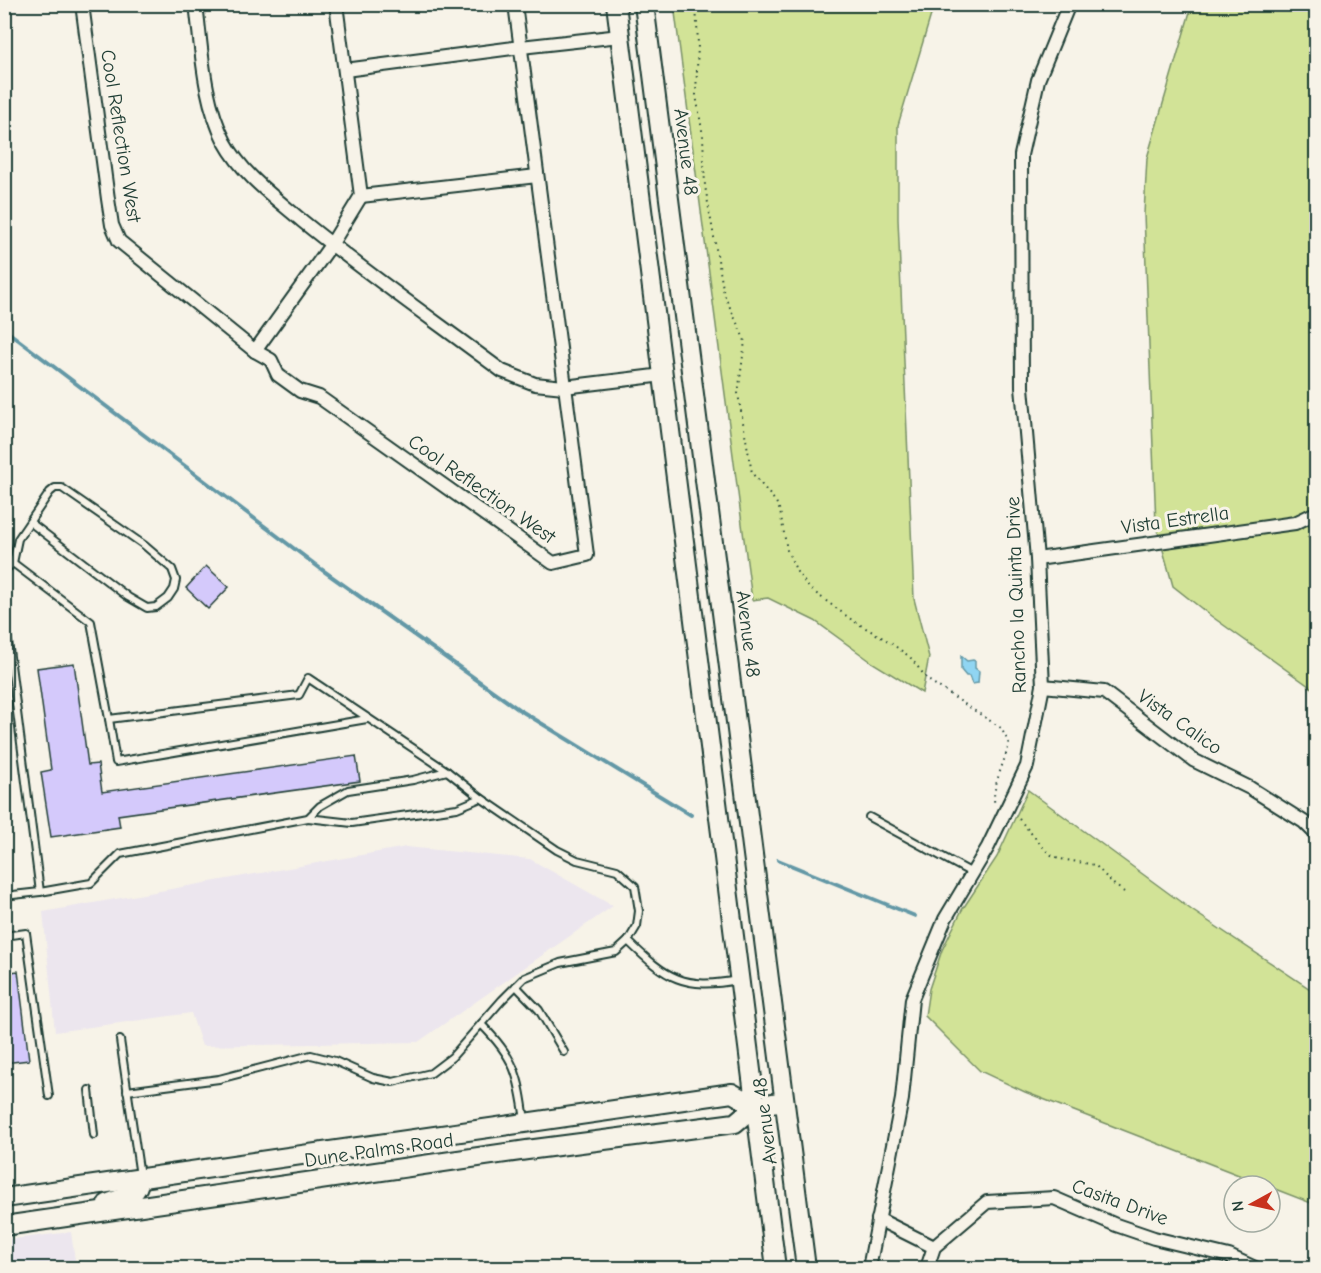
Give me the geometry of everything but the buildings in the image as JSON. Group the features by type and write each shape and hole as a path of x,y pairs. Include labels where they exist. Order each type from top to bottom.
{"main road":[{"name":"Avenue 48","path":"616,4 776,1269"},
{"name":"Avenue 48","path":"644,4 806,1269"},
{"path":"620,36 629,35 636,41 651,150 668,191"},
{"path":"663,375 691,371"},
{"name":"Dune Palms Road","path":"4,1198 732,1094 754,1106"},
{"name":"Dune Palms Road","path":"4,1226 735,1123 754,1106 784,1101"},
{"path":"451,1162 517,1139 525,1130 525,1123"},
{"path":"322,1181 323,1170 329,1164 391,1142"},
{"path":"77,1215 134,1193 139,1187 140,1178"}],"street":[{"name":"Cool Reflection West","path":"82,4 112,225 119,241 255,351 270,360 278,375 285,381 300,391 319,397 553,563 587,555 515,4"},
{"path":"196,4 207,90 226,144 248,175 331,245 502,371 535,384 564,387 663,375"},
{"path":"255,351 331,245 361,195 336,4"},
{"name":"Rancho la Quinta Drive","path":"869,1269 902,1099 912,999 945,919 988,847 1027,766 1043,686 1037,559 1022,387 1021,155 1038,80 1069,4"},
{"path":"345,70 620,36"},
{"path":"361,195 537,176"},
{"name":"Vista Estrella","path":"1037,559 1295,523 1317,513"},
{"name":"Vista Calico","path":"1043,686 1104,692 1193,760 1250,788 1304,822 1317,834"},
{"name":"Casita Drive","path":"934,1247 987,1202 1054,1198 1116,1225 1154,1238 1229,1256 1255,1269"},
{"path":"878,1219 934,1247 927,1269"}],"lane":[{"path":"4,571 13,562 18,539 50,492 55,488 62,488 144,545 172,569 176,580 174,589 163,603 147,608 128,597 31,523"},
{"path":"13,562 91,622 116,762 368,719"},
{"path":"4,610 39,892"},
{"path":"109,719 299,695 308,678 447,771 481,798 557,850 577,860 617,870 635,886 639,911 637,926 628,941 616,952 560,963 524,978 452,1057 431,1073 393,1082 372,1078 335,1060 311,1055 219,1079 128,1091"},
{"path":"308,818 320,806 348,790 413,780 447,771"},
{"path":"4,896 91,883 120,854 308,818 352,823 457,808 481,798"},
{"path":"870,817 972,873"},
{"path":"4,936 26,933 48,1096"},
{"path":"628,941 643,956 673,978 711,985 739,980"},
{"path":"516,986 539,1010 564,1052"},
{"path":"481,1024 500,1043 518,1075 525,1123"},
{"path":"120,1040 140,1178"},
{"path":"89,1090 94,1136"}],"path":[{"path":"696,4 699,44 696,95 703,136 705,186 724,294 745,341 738,394 752,473 776,502 780,511 787,550 797,572 810,589 852,620 910,657 928,680 941,691 1001,728 1009,743 993,799 997,806"},
{"path":"1019,819 1049,854 1061,859 1095,865 1124,892"}],"shaded area":[{"path":"406,847 530,859 613,906 418,1042 202,1046 191,1013 55,1032 43,912"},
{"path":"71,1232 76,1268 5,1268 5,1240"}],"green space":[{"path":"674,5 934,5 898,125 898,219 914,599 929,657 922,693 873,663 815,621 768,598 752,600"},
{"path":"1192,5 1316,5 1316,534 1308,537 1316,542 1316,691 1173,586 1156,525 1144,214 1147,158"},
{"path":"1028,790 1193,911 1316,993 1316,1205 1282,1192 1282,1174 1236,1174 1025,1092 980,1071 925,1016 929,989 942,950 962,910 997,857"}],"water":[{"path":"961,656 967,661 975,661 975,668 979,671 978,683 972,684 969,676 961,670"}],"waterway":[{"path":"4,329 321,569 518,709 691,815"},
{"path":"778,860 915,916"}]}
